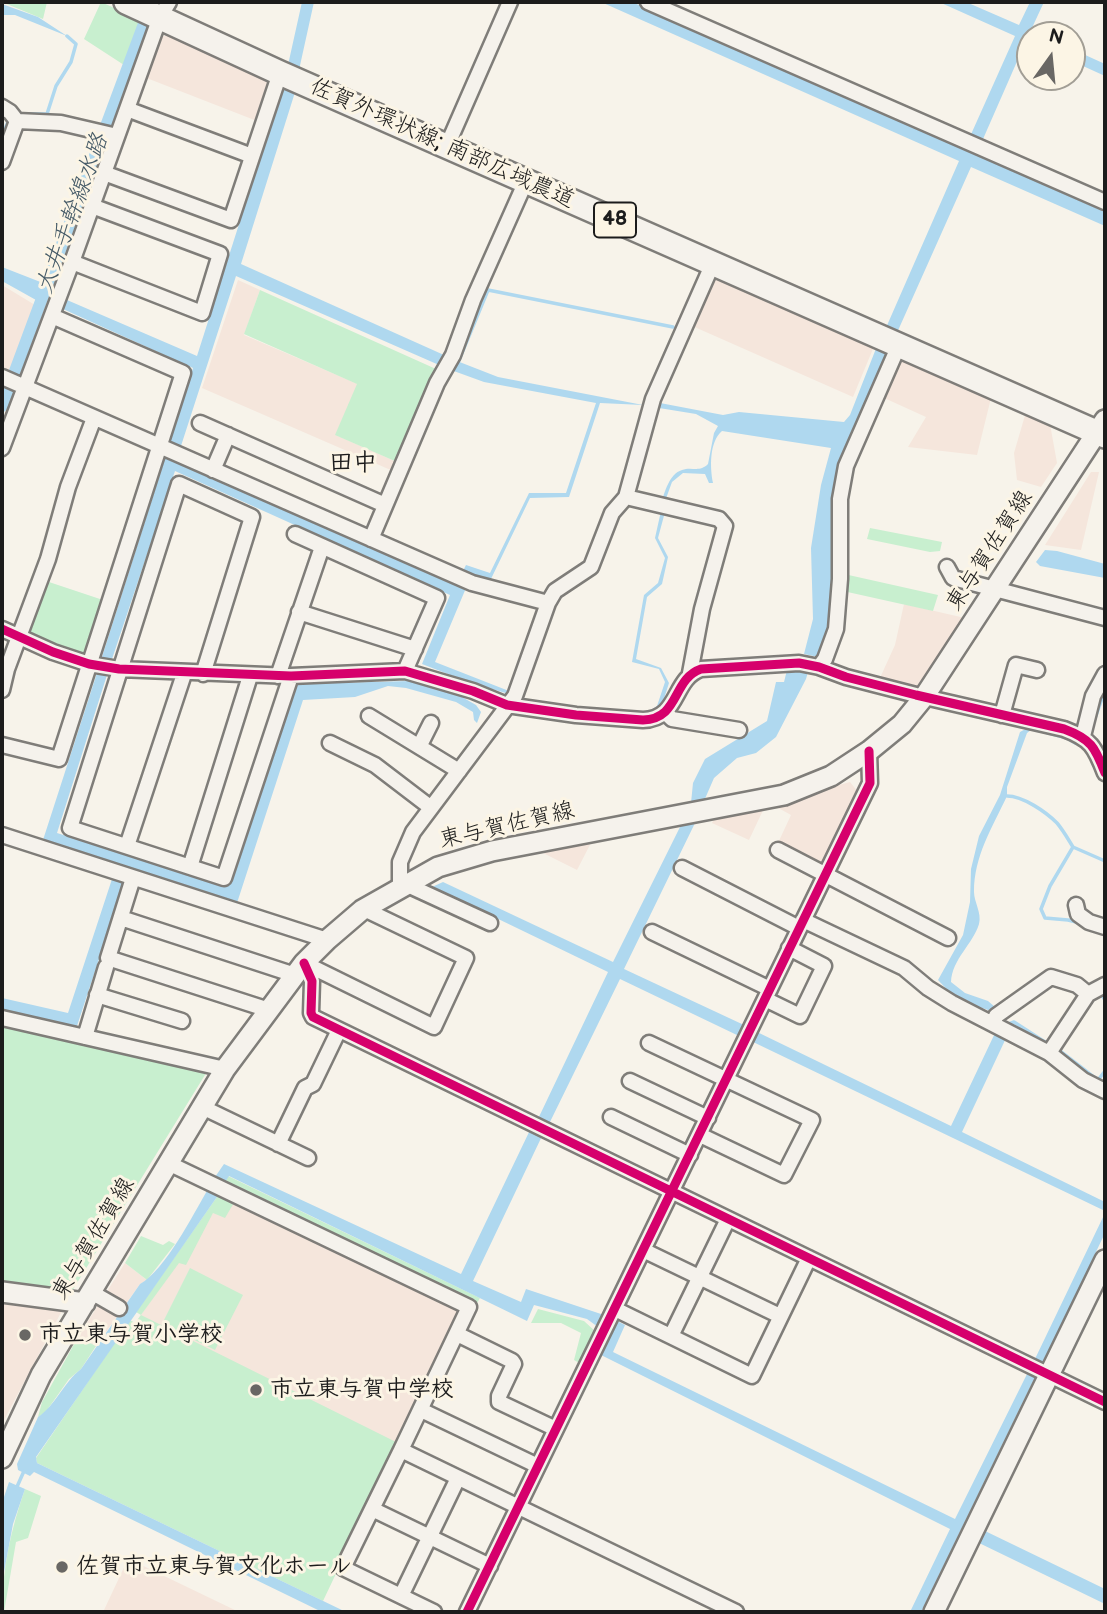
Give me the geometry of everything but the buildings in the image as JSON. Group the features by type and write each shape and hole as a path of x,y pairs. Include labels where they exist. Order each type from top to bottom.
{"main road":[{"name":"佐賀外環状線; 南部広域農道","path":"126,2 164,9 279,73 899,345 1103,429"},
{"name":"東与賀佐賀線","path":"2,1458 36,1384 225,1069 300,969 327,940 364,909 438,867 492,851 784,795 831,776 869,751 902,724 924,697 1103,429"},
{"path":"934,1612 1105,1260"},
{"path":"2,1292 88,1298"}],"street":[{"path":"447,146 510,2"},
{"path":"648,2 1105,202"},
{"path":"2,447 10,381 52,316 104,173 107,133 127,109 164,9"},
{"path":"104,173 231,220 279,73"},
{"path":"2,107 17,121 61,123 107,133"},
{"path":"127,109 252,156"},
{"path":"2,162 17,121"},
{"path":"371,539 432,393 453,355 473,300 526,181"},
{"path":"72,262 202,313 220,254 92,206"},
{"path":"489,923 405,884 400,862 413,832 430,807 515,696 548,603 555,591 591,567 612,513 626,497 653,399 713,263"},
{"path":"2,745 59,759 183,373 52,316"},
{"path":"819,667 825,659 836,629 840,579 840,499 846,466 899,345"},
{"path":"10,381 472,583 548,603"},
{"path":"2,690 48,559 68,487 94,418"},
{"path":"200,423 385,505"},
{"path":"213,470 228,435"},
{"path":"203,674 251,517 179,484 69,828 224,878 285,676 299,612 322,547"},
{"path":"2,629 53,652 89,664 119,669 250,676 405,671 508,705 576,715 653,719 666,713 690,673 702,609 725,526 719,519 626,497"},
{"path":"295,534 437,598 405,671"},
{"path":"947,567 953,578 1105,618"},
{"path":"299,612 415,649"},
{"path":"690,673 701,669 799,663 819,667 846,677 1064,729 1083,736 1096,748 1105,773"},
{"path":"1002,715 1016,665 1037,670"},
{"path":"127,846 184,674"},
{"path":"1083,736 1093,696 1105,674"},
{"path":"190,867 250,676"},
{"path":"666,713 672,719 739,730"},
{"path":"369,716 459,771"},
{"path":"420,746 431,723"},
{"path":"330,743 375,765 430,807"},
{"path":"467,1612 870,783 869,751"},
{"path":"2,835 327,940"},
{"path":"778,850 948,938"},
{"path":"682,868 801,924 904,968 930,989 1049,1053 1083,1080 1105,1091"},
{"path":"133,878 108,958 269,1010"},
{"path":"1076,905 1078,915 1105,927"},
{"path":"121,918 300,969 434,1027 466,958 364,909"},
{"path":"652,932 767,994 800,1016 824,966 789,948"},
{"path":"85,1037 106,967"},
{"path":"300,969 312,981 313,1017 1105,1402"},
{"path":"994,1024 996,1016 1051,977 1077,985 1088,994"},
{"path":"1049,1053 1088,994 1105,985"},
{"path":"97,995 182,1021"},
{"path":"2,1018 225,1069"},
{"path":"278,1144 305,1088 313,1084 339,1030"},
{"path":"649,1043 812,1120 784,1175 700,1135"},
{"path":"630,1080 708,1118"},
{"path":"202,1107 308,1158"},
{"path":"611,1117 690,1155"},
{"path":"168,1163 469,1307 343,1568 434,1612"},
{"path":"671,1336 728,1219"},
{"path":"643,1250 780,1316"},
{"path":"615,1309 752,1376 809,1258"},
{"path":"88,1298 119,1308"},
{"path":"457,1334 513,1361 499,1402 556,1429"},
{"path":"421,1410 538,1466"},
{"path":"401,1450 736,1612"},
{"path":"401,1596 458,1478"},
{"path":"372,1509 490,1566"}],"shaded area":[{"path":"172,34 270,79 257,121 144,77 160,37"},
{"path":"714,273 875,344 853,397 690,325"},
{"path":"238,280 260,290 244,335 358,384 336,435 397,462 393,471 202,388"},
{"path":"2,285 35,305 9,373 2,369"},
{"path":"900,356 991,398 977,455 908,447 926,417 882,397"},
{"path":"1026,412 1050,424 1057,463 1041,487 1017,480 1014,453"},
{"path":"1091,472 1099,472 1081,550 1045,545"},
{"path":"904,604 965,618 916,690 879,680 895,645"},
{"path":"850,782 858,792 822,864 778,843 791,815 771,804"},
{"path":"765,806 749,840 712,823 716,815"},
{"path":"594,837 577,870 533,848"},
{"name":"市立東与賀中学校","path":"225,1196 462,1309 325,1596 135,1323"},
{"path":"125,1263 147,1280 140,1284 96,1346 78,1337"},
{"name":"市立東与賀小学校","path":"2,1297 65,1305 2,1424"},
{"path":"131,1560 239,1612 105,1612 127,1561"}],"green space":[{"path":"2,2 47,2 43,19"},
{"path":"101,2 141,20 124,65 84,39"},
{"path":"260,290 436,369 397,462 335,435 357,384 244,334"},
{"path":"870,528 942,542 940,551 930,552 867,539"},
{"path":"844,574 938,595 933,611 843,591"},
{"path":"46,581 106,601 88,657 61,649 28,633"},
{"path":"2,1023 208,1070 69,1296 2,1287"},
{"path":"228,1176 480,1298 476,1305 225,1182"},
{"path":"219,1194 235,1201 225,1218 213,1213 186,1265 179,1263 141,1315 136,1312"},
{"path":"141,1236 163,1245 169,1241 175,1244 147,1280 125,1263"},
{"path":"190,1268 243,1295 215,1350 162,1324"},
{"path":"538,1309 584,1321 596,1332 581,1364 574,1360 581,1333 561,1323 531,1323"},
{"path":"141,1315 398,1443 323,1601 37,1463 36,1458 130,1320 135,1323"},
{"path":"78,1337 96,1346 81,1369 69,1379 45,1413 38,1417 42,1402"},
{"path":"25,1489 41,1496 28,1538 16,1542 2,1612 8,1549"}],"water":[{"path":"302,2 314,2 299,70 288,65"},
{"path":"601,2 632,2 964,150 1015,36 939,2 966,2 1016,24 1016,64 976,155 1105,212 1105,226 971,167 896,335 885,330 959,161"},
{"path":"1030,2 1044,2 1035,21 1021,21"},
{"path":"2,4 38,17 67,36 15,15 2,15"},
{"path":"1086,55 1105,64 1105,76 1086,67"},
{"path":"284,83 296,89 241,264 444,355 439,365 236,276 180,449 169,444 193,368 63,309 67,300 197,356"},
{"path":"2,267 43,283 36,300 2,281"},
{"path":"877,346 888,350 842,462 831,590 831,629 818,657 804,654 813,619 811,548 821,485 831,448 722,431 713,448 713,483 709,483 705,474 683,473 672,482 664,504 661,503 664,494 674,475 682,470 702,468 708,464 718,426 696,414 659,408 660,403 723,415 739,412 844,422 850,415"},
{"path":"457,361 498,377 643,405 600,403 569,497 530,498 490,581 462,573 466,565 490,573 529,493 566,493 596,403 484,382 451,370"},
{"path":"166,455 466,588 435,662 509,691 509,694 453,680 453,676 422,664 450,595 175,471 111,662 101,660"},
{"path":"661,511 665,512 658,538 668,557 662,584 647,597 636,659 661,668 669,683 661,708 648,715 630,714 629,711 648,712 657,706 665,682 659,669 632,662 644,595 658,583 665,558 655,538"},
{"path":"1045,550 1105,564 1105,578 1040,566 1036,562"},
{"path":"800,667 808,672 806,679 776,737 756,753 737,758 714,778 704,801 691,803 693,783 705,759 767,721 776,682 784,682 787,670 799,671"},
{"path":"97,673 107,675 57,833 227,887 296,684 409,681 455,693 476,705 481,712 477,723 473,712 456,702 406,688 388,686 355,697 303,700 237,903 43,840"},
{"path":"1031,726 1078,742 1075,745 1067,740 1031,730 1027,733 1007,787 1007,796 980,854 974,892 979,924 955,966 951,982 965,993 988,1001 995,1007 994,1012 956,999 938,980 963,935 970,902 971,869 979,836 1000,795 1020,732"},
{"path":"695,823 624,969 744,1025 739,1036 620,979 548,1126 537,1121 608,972 432,887 443,882 613,962 681,825"},
{"path":"113,876 125,880 76,1029 2,1011 2,998 68,1013"},
{"path":"755,1031 951,1126 996,1031 1007,1036 962,1132 1105,1202 1105,1211 751,1041"},
{"path":"531,1128 543,1134 473,1281 521,1302 526,1289 604,1315 598,1327 587,1319 534,1305 527,1321 229,1176 225,1182 215,1177 224,1164 461,1274"},
{"path":"208,1189 219,1194 36,1457 37,1463 346,1612 322,1612 34,1472 30,1476 18,1470 17,1464 38,1417 81,1369 140,1284 169,1255"},
{"path":"1105,1213 1105,1233 1042,1365 1034,1361"},
{"path":"615,1320 625,1325 613,1352 955,1519 1029,1370 1037,1373 921,1612 910,1612 950,1529 599,1354"},
{"path":"9,1482 25,1489 13,1524 2,1583 2,1503"},
{"path":"983,1530 1105,1589 1105,1604 977,1542"}],"waterway":[{"name":"大井手幹線水路","path":"2,406 145,21"},
{"path":"22,114 47,114 56,86 71,62 76,44 67,36"},
{"path":"2,137 9,119"},
{"path":"457,365 488,290 673,327"},
{"path":"1092,727 1105,690"},
{"path":"1007,796 1034,805 1047,814 1073,847 1050,886 1041,909 1045,918 1080,923"},
{"path":"1073,847 1105,861"},
{"path":"1102,995 1105,1000"},
{"path":"1006,1025 1014,1022 1048,1044"},
{"path":"1060,1051 1098,1080 1105,1071"},
{"path":"16,1489 24,1471"}],"cycle path":[{"path":"2,629 53,652 89,664 119,669 291,676 405,671 473,691 507,705 576,715 643,720 664,713 685,681 701,669 799,663 916,695 1064,729 1080,736 1091,745 1105,773"},
{"path":"467,1612 870,783 869,751"},
{"path":"304,963 312,981 313,1017 1105,1402"}],"place":[{"name":"市立東与賀小学校","path":"25,1335"},
{"name":"市立東与賀中学校","path":"256,1390"},
{"name":"佐賀市立東与賀文化ホール","path":"62,1567"}],"district":[{"name":"田中","path":"353,464"}]}
